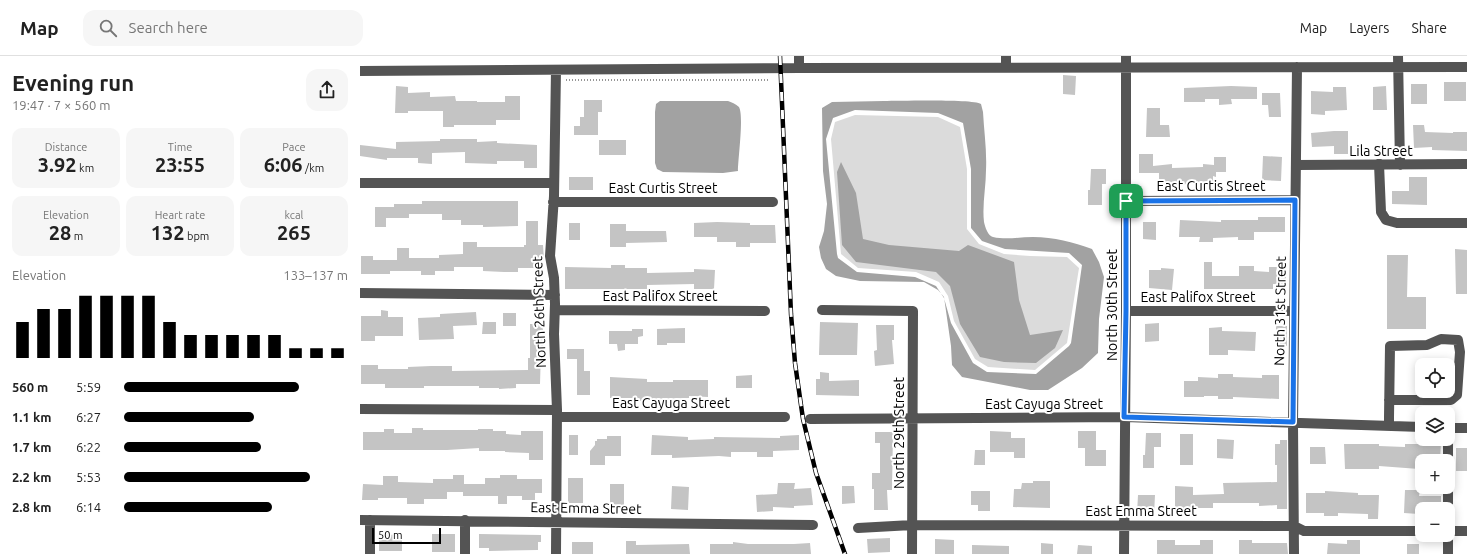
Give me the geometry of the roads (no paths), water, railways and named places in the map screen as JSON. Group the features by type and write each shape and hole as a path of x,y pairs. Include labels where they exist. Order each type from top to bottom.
{"street":[{"path":"799,56 800,68"},
{"path":"1006,56 1006,68"},
{"name":"North 30th Street","path":"1124,554 1126,56"},
{"path":"1398,56 1400,165"},
{"name":"North 31st Street","path":"1294,554 1293,422 1297,67"},
{"path":"360,71 800,68 1467,67"},
{"name":"North 26th Street","path":"556,70 554,183 550,256 555,295 554,334 557,414 556,554"},
{"path":"1379,164 1381,212 1386,220 1397,223 1467,223"},
{"name":"Lila Street","path":"1296,165 1467,164"},
{"path":"360,183 554,183"},
{"name":"East Curtis Street","path":"1126,201 1295,200"},
{"name":"East Curtis Street","path":"553,202 774,202"},
{"path":"360,293 555,295"},
{"name":"East Palifox Street","path":"555,310 765,311"},
{"name":"North 29th Street","path":"822,310 913,311 912,554"},
{"name":"East Palifox Street","path":"1126,311 1294,310"},
{"path":"1389,400 1451,400 1458,395 1460,352 1458,340 1441,339 1427,345 1390,346 1389,400 1389,426"},
{"name":"East Cayuga Street","path":"360,409 557,414 785,417"},
{"name":"East Cayuga Street","path":"810,419 1124,417 1415,428"},
{"path":"1455,428 1467,428"},
{"path":"365,520 370,554"},
{"name":"East Emma Street","path":"365,520 812,525"},
{"path":"465,520 465,554"},
{"name":"East Emma Street","path":"858,528 912,524 1124,525 1294,526 1304,530 1415,531"},
{"path":"1455,531 1467,531"},
{"path":"1448,542 1448,554"}],"railway":[{"path":"780,56 791,314 795,363 803,419 816,473 845,554"}]}
